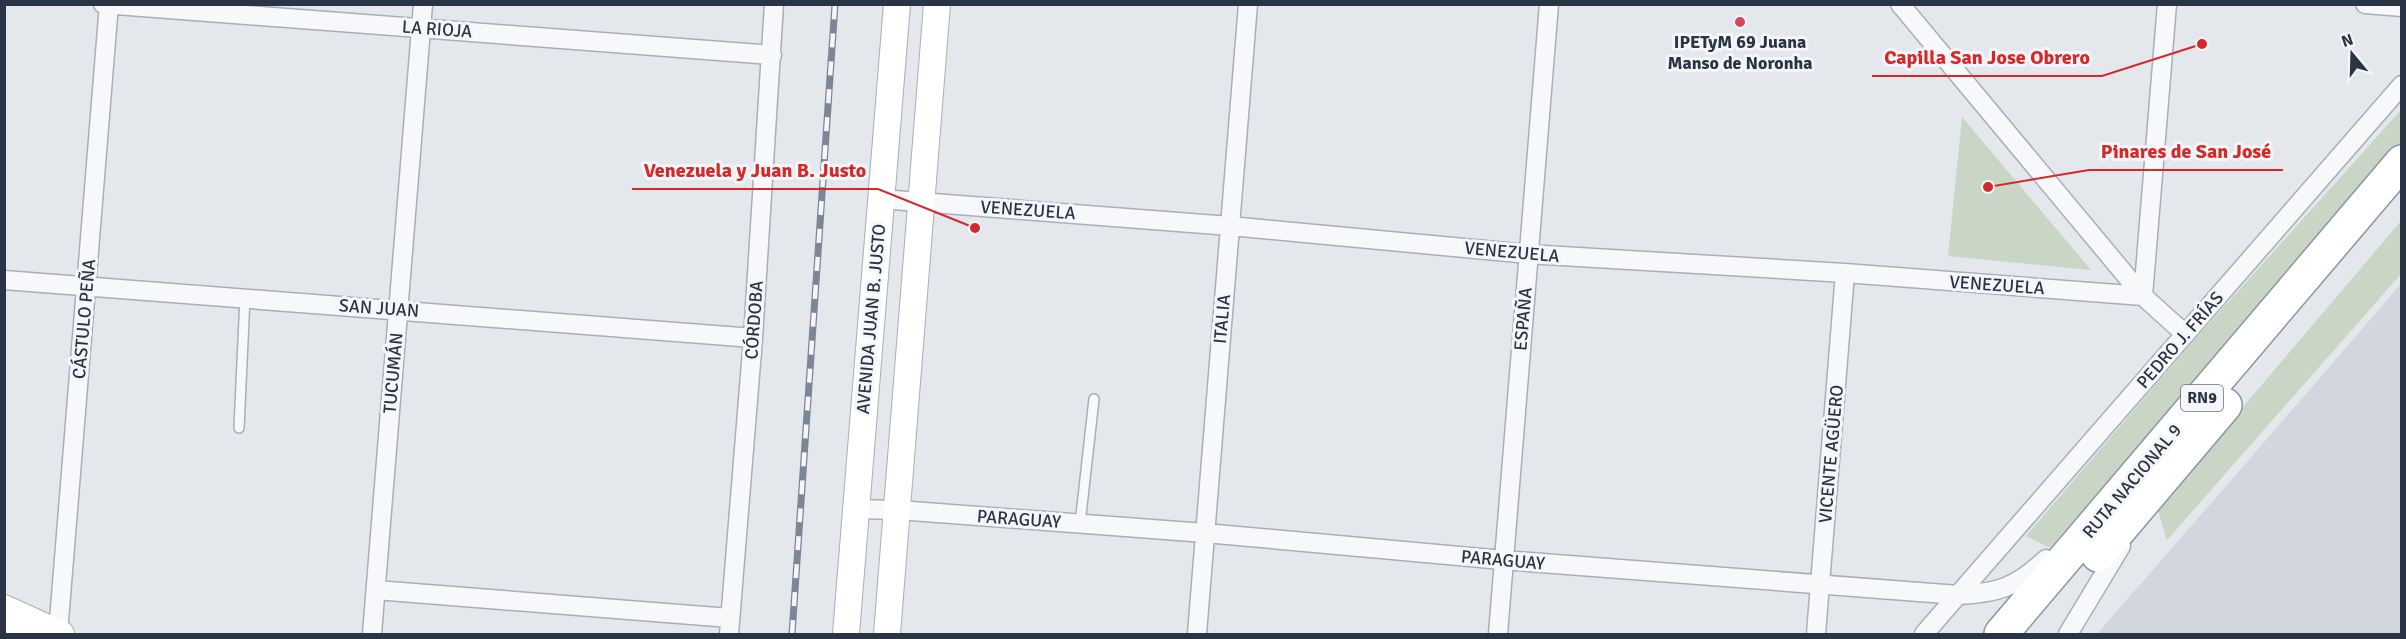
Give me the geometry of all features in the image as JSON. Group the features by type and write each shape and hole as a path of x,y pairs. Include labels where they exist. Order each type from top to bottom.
{"highway":[{"name":"RUTA NACIONAL 9","path":"2001,634 2402,162"},
{"name":"RUTA NACIONAL 9","path":"2030,634 2402,197"}],"main road":[{"name":"AVENIDA JUAN B. JUSTO","path":"846,634 897,4"},
{"path":"887,634 937,4"},
{"path":"4,608 53,634"},
{"path":"4,618 53,634"},
{"path":"4,629 16,634"}],"street":[{"name":"LA RIOJA","path":"103,4 771,55"},
{"name":"TUCUMÁN","path":"372,634 423,4"},
{"name":"CÓRDOBA","path":"729,626 753,338 774,4"},
{"name":"ITALIA","path":"1197,634 1248,4"},
{"name":"ESPAÑA","path":"1498,634 1549,4"},
{"path":"1900,4 2143,296 2185,334"},
{"path":"2143,296 2167,4"},
{"path":"2365,4 2402,7"},
{"name":"CÁSTULO PEÑA","path":"53,634 86,286 109,5"},
{"name":"PEDRO J. FRÍAS","path":"1924,634 2402,85"},
{"name":"VENEZUELA","path":"881,199 1230,226 1528,255 1845,273 2143,296"},
{"name":"VICENTE AGÜERO","path":"1816,634 1845,273"},
{"name":"SAN JUAN","path":"4,280 753,338"},
{"path":"2068,634 2156,488"},
{"name":"PARAGUAY","path":"856,509 898,510 1205,533 1503,560 1958,595 1988,593 2008,587 2030,574 2117,498"},
{"path":"376,590 729,626"}],"lane":[{"path":"239,428 246,297"},
{"path":"1080,524 1094,399"}],"shaded area":[{"path":"2401,284 2401,634 2097,634 2247,462"}],"green space":[{"path":"2401,110 2401,143 2050,548 2026,536 2195,339"},
{"path":"1962,117 2091,270 1948,256"},
{"path":"2401,221 2401,274 2167,540 2157,508"}],"railway":[{"path":"792,634 835,4"}],"place":[{"name":"IPETyM 69 Juana Manso de Noronha","path":"1740,22"},
{"name":"Capilla San Jose Obrero","path":"2202,44"},
{"name":"Pinares de San José","path":"1988,187"},
{"name":"Venezuela y Juan B. Justo","path":"975,228"}]}
